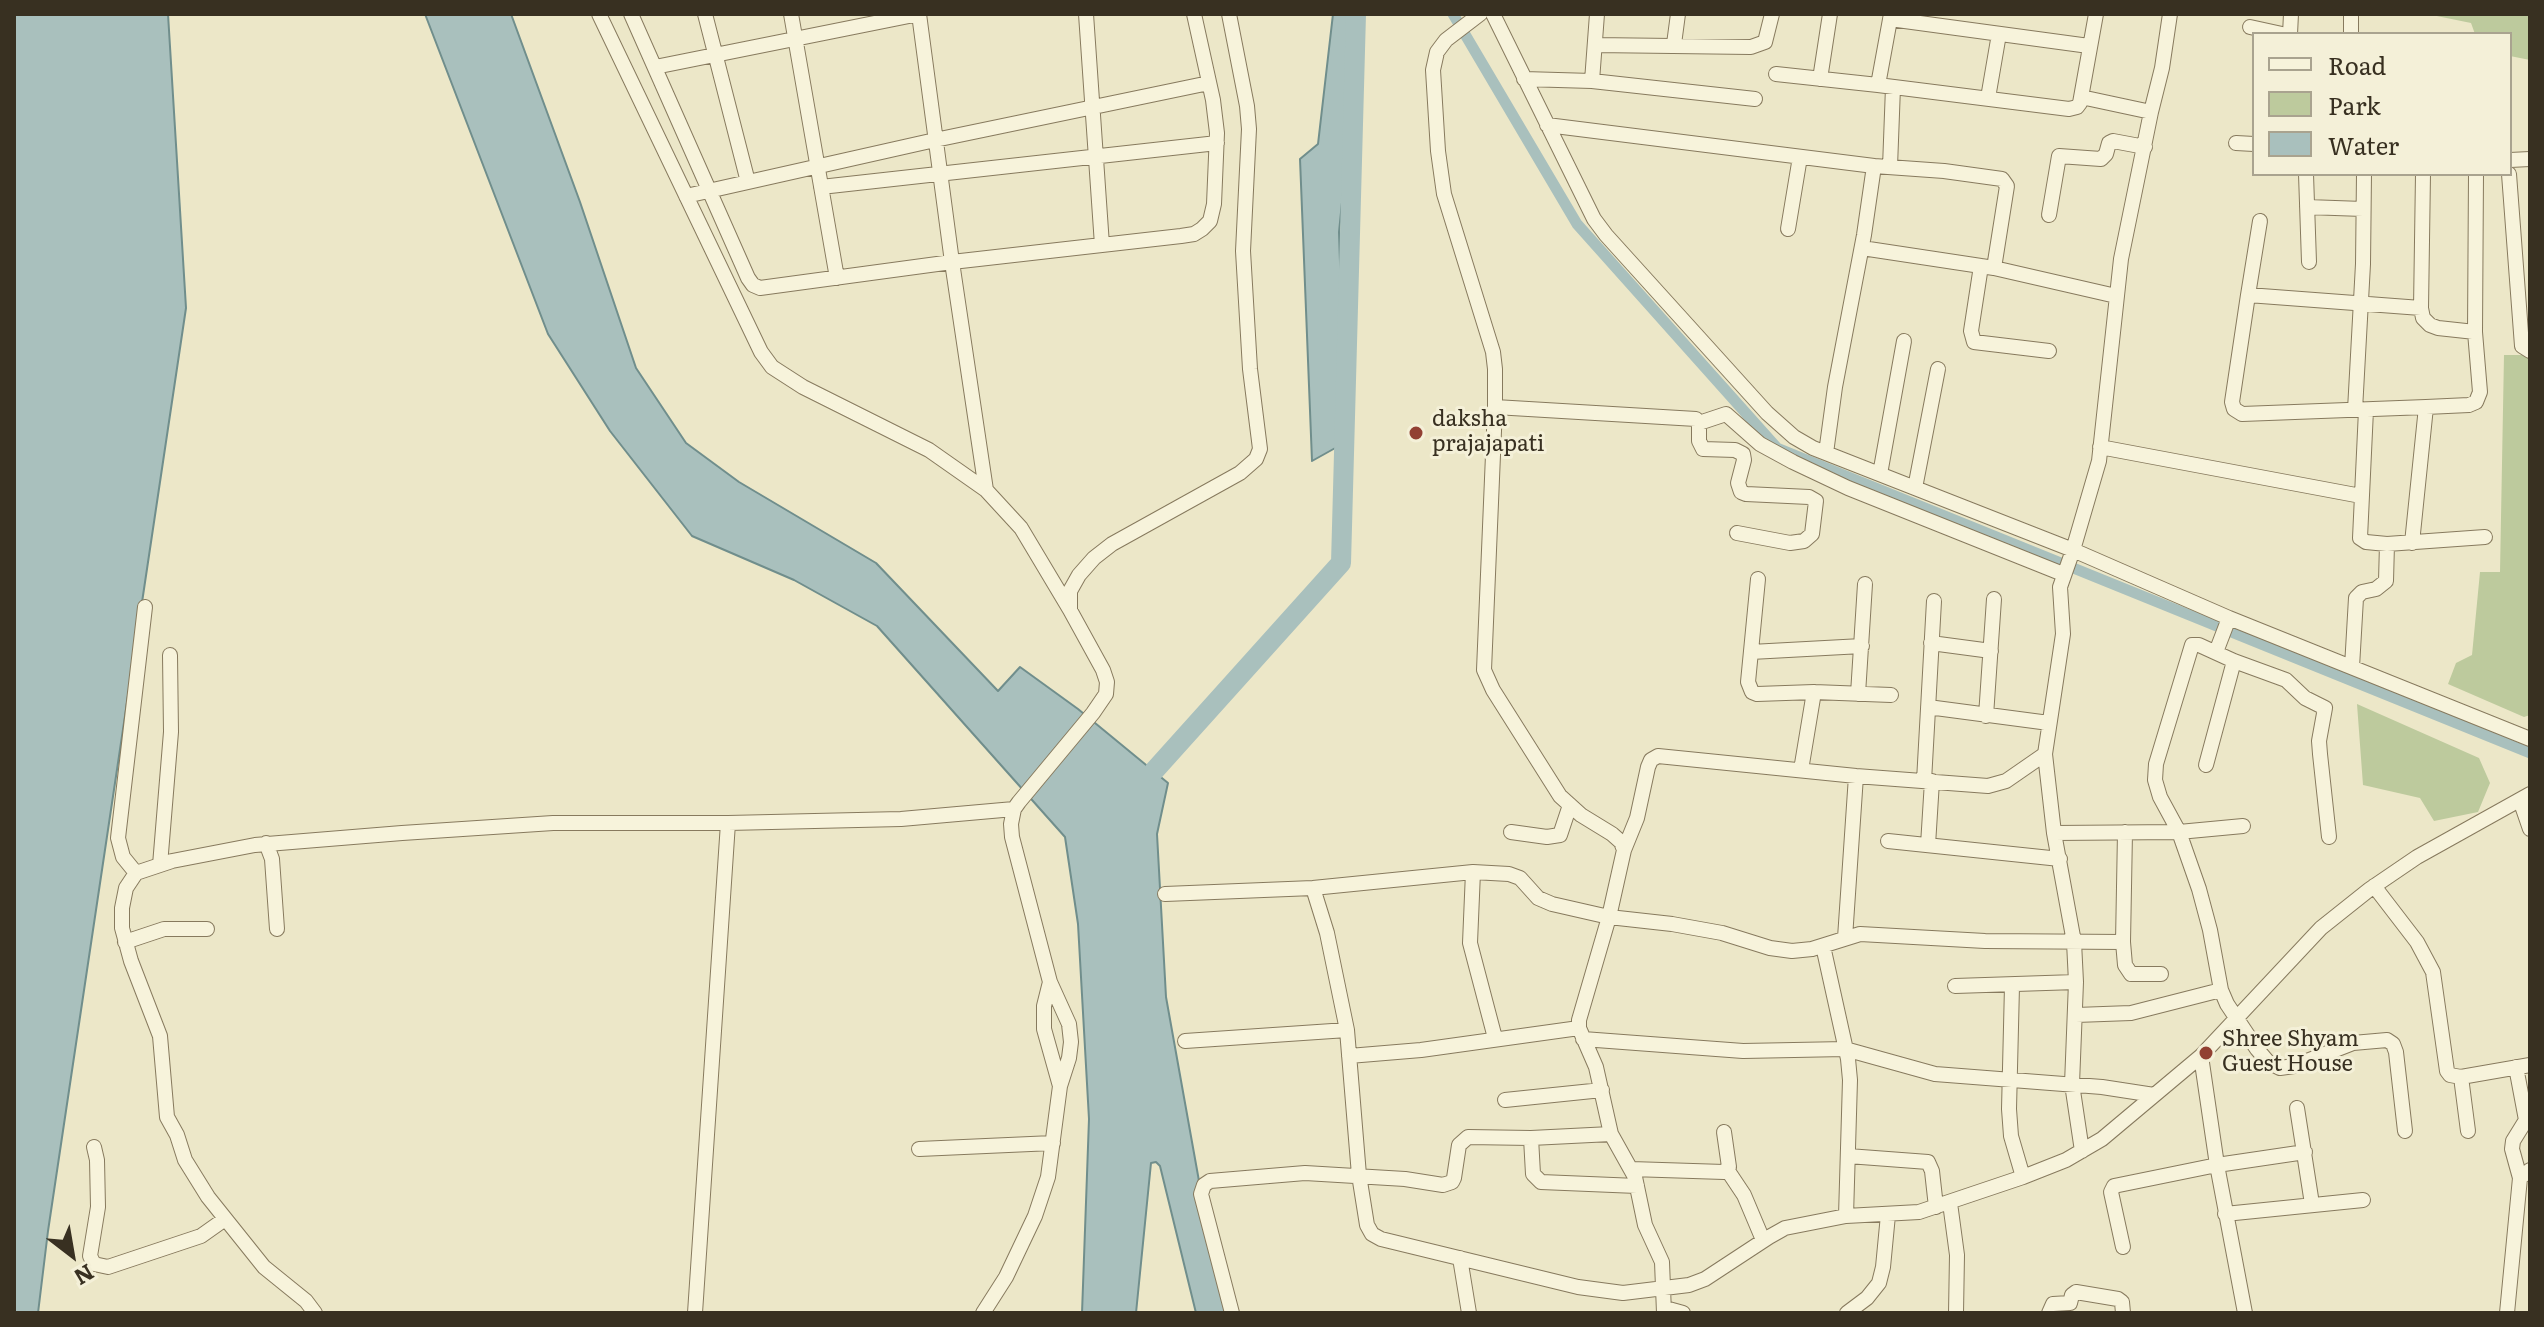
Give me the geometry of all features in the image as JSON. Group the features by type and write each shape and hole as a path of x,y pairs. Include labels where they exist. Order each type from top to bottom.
{"street":[{"path":"599,14 761,352 772,367 803,387 903,435 986,490 1021,528 1070,610 1107,682 1106,694 1093,713 1016,806 1012,837 1050,982 1069,1024 1071,1042 1060,1086 1048,1177 1035,1216 1006,1277 983,1313"},
{"path":"631,14 753,285 767,288 952,262 1181,236 1202,229 1210,221 1214,204 1217,143 1216,117 1194,14"},
{"path":"705,14 748,182"},
{"path":"791,14 837,278"},
{"path":"655,67 919,14 986,490"},
{"path":"1086,14 1102,245"},
{"path":"1070,610 1070,591 1094,558 1112,544 1240,473 1256,459 1260,449 1250,369 1243,251 1249,129 1229,14"},
{"path":"1480,14 1458,30 1437,52 1433,70 1444,194 1493,352 1495,407 1484,670 1493,690 1560,796 1612,834 1624,850"},
{"path":"1493,14 1594,219 1780,426 1794,437 1826,453 2072,553 2227,622 2352,667 2530,739"},
{"path":"1592,81 1597,14"},
{"path":"1674,44 1678,14"},
{"path":"1595,45 1751,47 1765,42 1772,14"},
{"path":"1820,79 1830,14"},
{"path":"1776,74 2069,109 2077,107 2081,97 2096,14"},
{"path":"2082,1151 2072,1084 2076,1015 2074,942 2054,833 2045,754 2062,646 2060,587 2095,478 2121,259 2162,68 2170,14"},
{"path":"1890,167 1886,86 1891,16 2089,46"},
{"path":"2250,27 2273,32"},
{"path":"1988,98 1999,34"},
{"path":"1524,79 1592,81 1755,99"},
{"path":"686,196 1209,83"},
{"path":"2081,97 2151,112"},
{"path":"1547,125 1874,166 1996,177 2006,181 1971,331 1974,342 2049,351"},
{"path":"2049,215 2059,156 2101,159 2113,141 2145,147"},
{"path":"821,187 1217,143"},
{"path":"2236,143 2252,144"},
{"path":"1788,229 1800,157"},
{"path":"1826,453 1874,166"},
{"path":"2306,176 2309,262"},
{"path":"2364,176 2363,264 2359,305 2360,538 2366,542 2387,544 2485,537"},
{"path":"2423,176 2423,318 2438,328 2475,332"},
{"path":"2260,221 2232,402 2237,412 2469,405 2479,397 2475,332 2476,176"},
{"path":"2509,176 2522,346 2530,351"},
{"path":"2307,207 2363,209"},
{"path":"1862,248 1987,267 2116,296"},
{"path":"2248,295 2421,308"},
{"path":"1880,474 1904,341"},
{"path":"1915,488 1938,369"},
{"path":"1495,407 1690,418 1699,423 1726,414 1760,444 1793,462 1848,488 2063,574"},
{"path":"2412,543 2426,407"},
{"path":"1699,423 1699,441 1703,449 1735,450 1743,454 1738,483 1741,492 1809,497 1816,501 1812,534 1804,541 1790,543 1737,533"},
{"path":"2100,447 2361,496"},
{"path":"2352,667 2356,598 2386,581 2387,544"},
{"path":"1758,579 1748,682 1752,692 1891,695"},
{"path":"1858,694 1865,584"},
{"path":"1986,716 1994,599"},
{"path":"1928,845 1928,707 1934,601"},
{"path":"136,873 123,857 118,838 145,607"},
{"path":"2218,646 2227,622"},
{"path":"1931,643 1991,651"},
{"path":"2329,837 2319,741 2325,708 2305,698 2286,680 2234,661 2218,646 2196,644 2190,649 2156,764 2155,780 2160,797 2179,832 2199,889 2221,990 2236,1018 2268,1062 2280,1068 2294,1066 2353,1043 2387,1040 2393,1044 2405,1131"},
{"path":"1751,652 1862,646"},
{"path":"160,865 171,732 170,655"},
{"path":"2206,765 2234,661"},
{"path":"1801,770 1814,692"},
{"path":"1928,707 2049,723"},
{"path":"1683,1313 1664,1311 1662,1262 1645,1225 1631,1169 1611,1134 1596,1067 1581,1034 1579,1020 1651,760 1658,756 1856,776 1997,785 2045,754"},
{"path":"1845,938 1856,776"},
{"path":"1313,888 1327,933 1347,1030 1359,1175 1367,1225 1372,1234 1381,1239 1602,1292 1623,1293 1689,1285 1705,1279 1785,1228 1846,1216 1888,1215 1943,1205 2066,1160 2102,1139 2201,1056 2321,928 2374,886 2417,857 2525,797 2530,829"},
{"path":"1511,832 1547,837 1560,835 1570,805"},
{"path":"315,1313 306,1301 264,1267 225,1219 195,1179 166,1115 160,1036 125,942 121,921 126,888 136,873 266,843 553,823 901,819 1016,806"},
{"path":"695,1313 728,823"},
{"path":"2054,833 2179,832 2243,826"},
{"path":"2125,832 2123,942 2127,970 2131,974 2161,974"},
{"path":"1888,841 2060,859"},
{"path":"266,843 272,859 277,929"},
{"path":"1165,894 1313,888 1473,872 1515,875 1544,901 1609,917 1722,933 1770,948 1792,951 1823,946 1860,934 1934,940 2123,942"},
{"path":"1473,872 1470,943 1495,1038"},
{"path":"2374,886 2427,957 2437,989 2450,1075 2461,1077 2523,1066 2526,1120 2513,1141 2512,1149 2525,1174 2507,1313"},
{"path":"125,942 164,929 207,929"},
{"path":"1823,946 1850,1080 1846,1216"},
{"path":"1050,982 1044,1006 1044,1029 1060,1086"},
{"path":"1955,986 2076,982"},
{"path":"2012,986 2011,1136 2023,1177"},
{"path":"2076,1015 2131,1013 2221,990"},
{"path":"1185,1041 1347,1030"},
{"path":"1349,1056 1421,1050 1495,1038 1581,1034 1743,1051 1845,1049 1935,1074 2072,1084 2154,1095"},
{"path":"2201,1056 2225,1214 2245,1313"},
{"path":"2461,1077 2468,1131"},
{"path":"1505,1100 1602,1090"},
{"path":"2297,1108 2312,1204"},
{"path":"1724,1132 1728,1171 1744,1195 1763,1240"},
{"path":"1232,1313 1201,1194 1204,1185 1216,1179 1305,1173 1448,1184 1454,1178 1459,1145 1468,1137 1611,1134"},
{"path":"1531,1138 1533,1174 1541,1182 1637,1186"},
{"path":"919,1149 1053,1143"},
{"path":"94,1147 98,1207 90,1256 94,1264 108,1267 201,1236 225,1219"},
{"path":"2123,1247 2111,1192 2114,1186 2217,1165 2305,1152"},
{"path":"1848,1156 1928,1162 1957,1255 1956,1313"},
{"path":"1631,1169 1728,1171"},
{"path":"2225,1214 2363,1200"},
{"path":"1847,1313 1867,1298 1879,1283 1888,1215"},
{"path":"1460,1258 1469,1313"},
{"path":"2049,1313 2053,1304 2070,1303 2076,1292 2118,1299 2122,1302 2123,1313"}],"green space":[{"path":"2427,14 2530,14 2530,60 2512,56 2512,32 2474,32 2471,23"},
{"path":"2504,355 2530,355 2530,715 2524,717 2448,684 2456,663 2472,655 2480,572 2500,572"},
{"path":"2357,704 2479,758 2490,783 2478,812 2434,821 2420,798 2363,785"}],"water":[{"path":"14,14 168,14 186,308 38,1313 14,1313"},
{"path":"425,14 511,14 580,202 636,368 686,443 739,482 876,563 998,691 1020,667 1078,709 1168,783 1157,834 1166,997 1199,1181 1229,1313 1196,1313 1160,1166 1156,1162 1151,1163 1136,1313 1082,1313 1089,1119 1078,924 1065,837 877,626 794,580 692,536 610,431 548,334"},
{"path":"1333,14 1361,14 1339,232 1346,442 1312,461 1300,159 1318,144"}],"waterway":[{"path":"1154,771 1341,563 1356,14"},
{"path":"1453,14 1577,224 1777,448 2530,753"}],"place":[{"name":"daksha prajajapati","path":"1416,433"},
{"name":"Shree Shyam Guest House","path":"2206,1053"}]}
